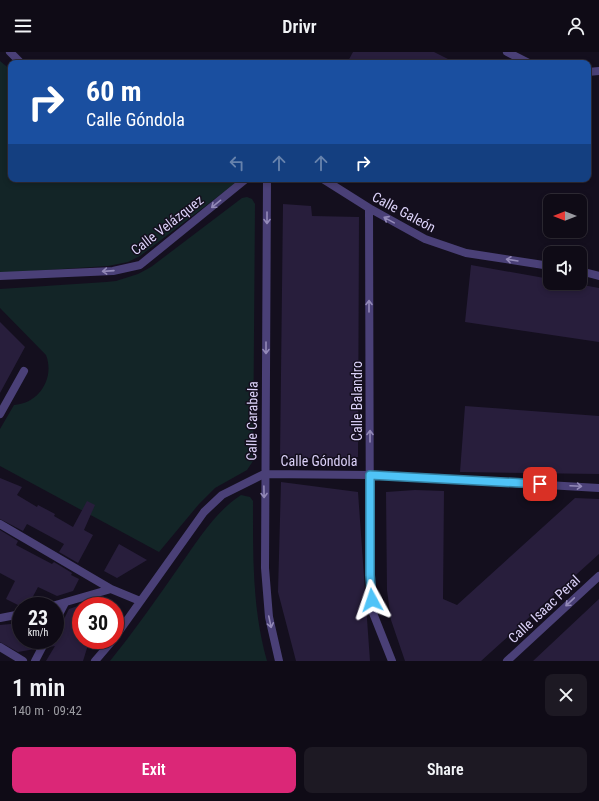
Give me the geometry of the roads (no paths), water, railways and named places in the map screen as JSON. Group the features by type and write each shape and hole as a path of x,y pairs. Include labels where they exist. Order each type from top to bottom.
{"street":[{"path":"10,52 18,60"},
{"path":"506,52 523,60"},
{"name":"Calle Velázquez","path":"0,276 113,271 140,265 242,182"},
{"name":"Calle Carabela","path":"267,182 264,474 265,568 266,595 269,617 279,661"},
{"name":"Calle Galeón","path":"328,182 369,208 425,239 466,252 543,265"},
{"name":"Calle Balandro","path":"369,208 370,575 373,613 392,661"},
{"path":"587,273 599,276"},
{"path":"0,414 24,371"},
{"name":"Calle Góndola","path":"124,624 204,512 222,495 264,474 370,475 599,488"},
{"path":"0,524 111,589 140,601"},
{"name":"Calle Isaac Peral","path":"506,661 599,576"},
{"path":"65,603 111,589"},
{"path":"0,618 12,616"},
{"path":"0,647 23,661"},
{"path":"35,661 41,649"},
{"path":"95,661 105,649"}]}
